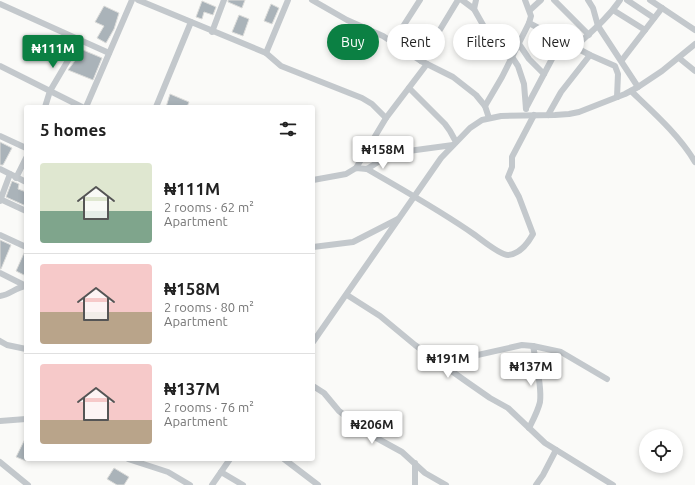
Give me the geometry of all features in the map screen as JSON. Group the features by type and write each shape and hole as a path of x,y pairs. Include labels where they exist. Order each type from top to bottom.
{"street":[{"path":"87,105 132,0"},
{"path":"138,0 154,3 212,32 266,53 281,66 362,98 372,104 386,118"},
{"path":"212,32 224,0"},
{"path":"266,53 288,0"},
{"path":"312,0 347,20 387,38"},
{"path":"405,24 420,0"},
{"path":"443,24 458,0"},
{"path":"462,0 474,9 482,24"},
{"path":"474,9 476,0"},
{"path":"520,42 531,16 525,0"},
{"path":"530,10 541,0"},
{"path":"554,0 589,35"},
{"path":"588,0 593,8 598,26 622,60 638,87"},
{"path":"584,40 613,10 620,0"},
{"path":"627,0 654,18"},
{"path":"650,0 695,30"},
{"path":"0,4 109,53"},
{"path":"622,60 662,8"},
{"path":"613,10 645,30"},
{"path":"157,105 191,22"},
{"path":"46,105 50,92 80,40"},
{"path":"315,339 441,158 470,128 482,120 524,112 534,115 548,115 579,112 618,97 649,81 695,44"},
{"path":"520,46 529,59 544,74"},
{"path":"584,51 616,66 618,74 618,97"},
{"path":"548,115 561,92 590,54"},
{"path":"679,58 695,71"},
{"path":"421,60 466,86 485,106 489,118"},
{"path":"485,106 511,60"},
{"path":"514,60 518,66 524,84 524,112"},
{"path":"524,112 551,60"},
{"path":"315,180 346,174 356,168 386,118 427,64"},
{"path":"0,66 78,105"},
{"path":"409,88 445,124 450,131 454,144"},
{"path":"631,91 680,141 695,162"},
{"path":"356,168 367,169 414,196 500,252 507,255 516,253 530,241 532,234 519,197 508,177 512,166 512,157 534,115"},
{"path":"0,136 24,147"},
{"path":"367,169 386,157 401,152 454,144"},
{"path":"16,178 24,162"},
{"path":"0,169 24,181"},
{"path":"10,174 0,200 24,210"},
{"path":"315,247 353,242 399,219"},
{"path":"0,236 24,246"},
{"path":"0,273 24,285"},
{"path":"0,296 5,296 21,286 24,286"},
{"path":"347,295 380,316 490,398 508,408 545,443 613,485"},
{"path":"0,341 7,345 24,349"},
{"path":"442,363 522,345 533,346 561,352 607,379"},
{"path":"529,428 540,401 540,389 533,346"},
{"path":"315,387 324,394 339,411 347,417 372,435 402,452 425,473 446,485"},
{"path":"0,421 24,419"},
{"path":"536,485 556,450"},
{"path":"134,461 168,472 190,485"},
{"path":"212,485 229,461"},
{"path":"287,461 318,485"},
{"path":"0,462 28,485"},
{"path":"415,463 415,485"},
{"path":"221,472 242,485"}],"building":[{"path":"228,0 245,0 242,8 228,2"},
{"path":"202,1 216,7 213,15 204,12 202,19 196,17"},
{"path":"271,4 279,8 272,24 264,21"},
{"path":"104,6 119,13 114,29 106,43 97,38 104,26 95,22"},
{"path":"239,15 249,19 243,36 232,32"},
{"path":"83,50 102,58 93,80 68,70"},
{"path":"170,94 189,102 188,105 167,105"},
{"path":"0,142 12,148 3,165 0,165"},
{"path":"12,181 19,184 18,189 24,191 24,205 6,197"},
{"path":"0,240 11,245 1,269 0,269"},
{"path":"24,253 24,275 16,271"},
{"path":"24,441 24,460 16,457"},
{"path":"114,468 129,477 124,485 117,485 107,479"}]}
